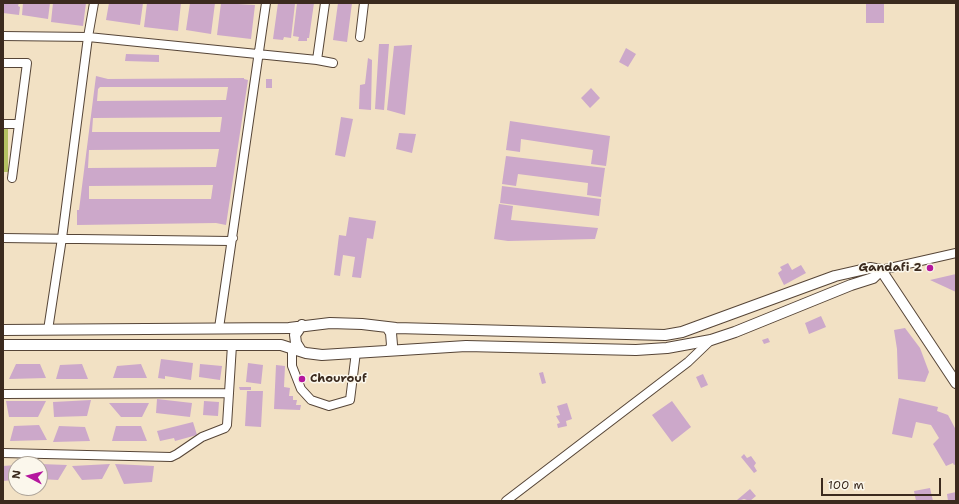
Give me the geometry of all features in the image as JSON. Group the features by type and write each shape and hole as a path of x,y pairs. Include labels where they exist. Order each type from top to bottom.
{"main road":[{"path":"3,330 289,328 302,325 330,324 665,335 690,330 836,276 870,268 881,270 956,383"},
{"path":"3,345 281,345 322,355 466,346 636,350 667,348 711,340 873,278 881,270"},
{"path":"297,350 295,335 302,325"},
{"path":"387,327 391,333 392,345 390,350"}],"street":[{"path":"48,330 62,238 88,37 94,3"},
{"path":"219,328 266,3"},
{"path":"317,60 325,3"},
{"path":"360,37 364,3"},
{"path":"3,36 88,37 317,60 333,63"},
{"path":"3,63 27,63 12,178"},
{"path":"3,124 19,124"},
{"path":"3,238 230,240 233,238"},
{"path":"881,270 956,253"},
{"path":"506,501 688,362 711,340"},
{"path":"3,453 171,457 202,437 225,428 228,420 232,345"},
{"path":"297,350 292,366 301,389 311,400 329,406 350,400 356,352"},
{"path":"3,394 229,393"},
{"path":"520,490 520,501"}],"green space":[{"path":"3,127 8,127 8,172 3,172"}],"building":[{"path":"3,3 19,3 19,15 3,13"},
{"path":"23,3 50,3 48,19 22,15"},
{"path":"53,3 86,3 83,26 51,22"},
{"path":"109,3 143,3 140,25 106,20"},
{"path":"147,3 181,3 178,31 144,27"},
{"path":"190,3 215,3 211,34 186,30"},
{"path":"221,3 255,5 251,39 217,35"},
{"path":"278,3 295,4 291,38 284,37 283,40 273,39"},
{"path":"297,3 314,3 309,38 307,38 307,41 298,41 299,37 293,36"},
{"path":"338,3 352,3 347,42 333,40"},
{"path":"866,3 884,3 884,23 866,23"},
{"path":"379,44 389,44 384,110 375,109"},
{"path":"412,45 405,115 387,110 394,46"},
{"path":"626,48 636,54 628,67 619,62"},
{"path":"126,54 159,55 159,62 125,61"},
{"path":"368,58 372,60 371,110 359,109 360,85 365,84"},
{"path":"96,76 108,79 244,78 248,80 226,225 216,223 77,225 77,210 79,210","holes":["100,87 228,87 226,100 97,101 98,89","222,117 220,132 92,132 93,118","219,149 216,167 88,168 89,150","213,185 211,199 89,199 89,186"]},
{"path":"266,79 272,79 272,88 266,88"},
{"path":"591,88 600,98 590,108 581,98"},
{"path":"341,117 353,119 345,157 335,155"},
{"path":"510,121 610,136 606,166 591,164 593,150 521,139 520,152 506,150"},
{"path":"399,133 416,134 412,153 396,149"},
{"path":"506,156 605,168 601,197 587,195 588,183 518,174 516,186 502,184"},
{"path":"502,186 601,199 599,216 500,203"},
{"path":"499,204 513,206 511,220 598,228 595,239 508,241 494,239"},
{"path":"349,217 376,221 373,239 367,238 361,278 352,277 355,257 343,255 340,276 334,275 339,235 346,236"},
{"path":"788,263 792,270 801,265 806,273 784,285 778,273 782,270 780,267"},
{"path":"956,274 956,292 930,280"},
{"path":"821,316 826,327 809,334 805,323"},
{"path":"905,328 920,348 929,372 925,382 898,379 897,349 894,330"},
{"path":"768,338 770,342 764,344 762,340"},
{"path":"161,359 193,363 191,380 165,376 165,379 158,378"},
{"path":"248,363 263,365 261,384 246,382"},
{"path":"16,364 40,364 46,378 9,379"},
{"path":"82,364 88,379 56,379 60,365"},
{"path":"141,364 147,378 113,378 117,366"},
{"path":"200,364 222,366 220,380 199,377"},
{"path":"276,365 285,366 284,387 290,388 289,396 293,396 293,400 297,400 296,405 301,405 300,410 274,409"},
{"path":"543,372 546,383 542,384 539,373"},
{"path":"703,374 708,385 701,388 696,377"},
{"path":"239,387 251,387 251,390 240,390"},
{"path":"247,391 263,391 261,427 245,426"},
{"path":"899,398 938,407 937,411 948,415 956,430 956,464 954,465 953,463 946,466 933,444 939,438 931,425 916,422 912,438 892,434"},
{"path":"157,399 192,403 190,417 156,413"},
{"path":"91,400 87,416 54,417 53,402"},
{"path":"6,401 46,401 38,417 9,417"},
{"path":"204,401 219,402 218,416 203,415"},
{"path":"672,401 691,427 672,442 652,415"},
{"path":"109,403 149,403 142,417 121,417"},
{"path":"567,403 572,419 566,421 567,426 558,428 557,424 560,423 556,416 560,415 557,406"},
{"path":"193,422 197,435 175,441 174,438 160,441 157,431"},
{"path":"39,425 47,440 10,441 14,426"},
{"path":"59,426 85,427 90,441 53,442"},
{"path":"116,426 141,426 147,441 112,441"},
{"path":"744,454 747,458 751,456 756,463 754,466 757,471 754,473 741,457"},
{"path":"48,464 67,465 58,480 48,479"},
{"path":"110,464 102,479 82,480 72,466"},
{"path":"115,464 154,466 152,482 124,484"},
{"path":"3,466 8,466 8,480 3,481"},
{"path":"930,488 933,501 916,501 914,491"},
{"path":"750,489 756,496 750,501 744,499 737,500"},
{"path":"956,492 956,501 948,501 947,494"}],"place":[{"name":"Gandafi 2","path":"930,268"},
{"name":"Chourouf","path":"302,379"}]}
